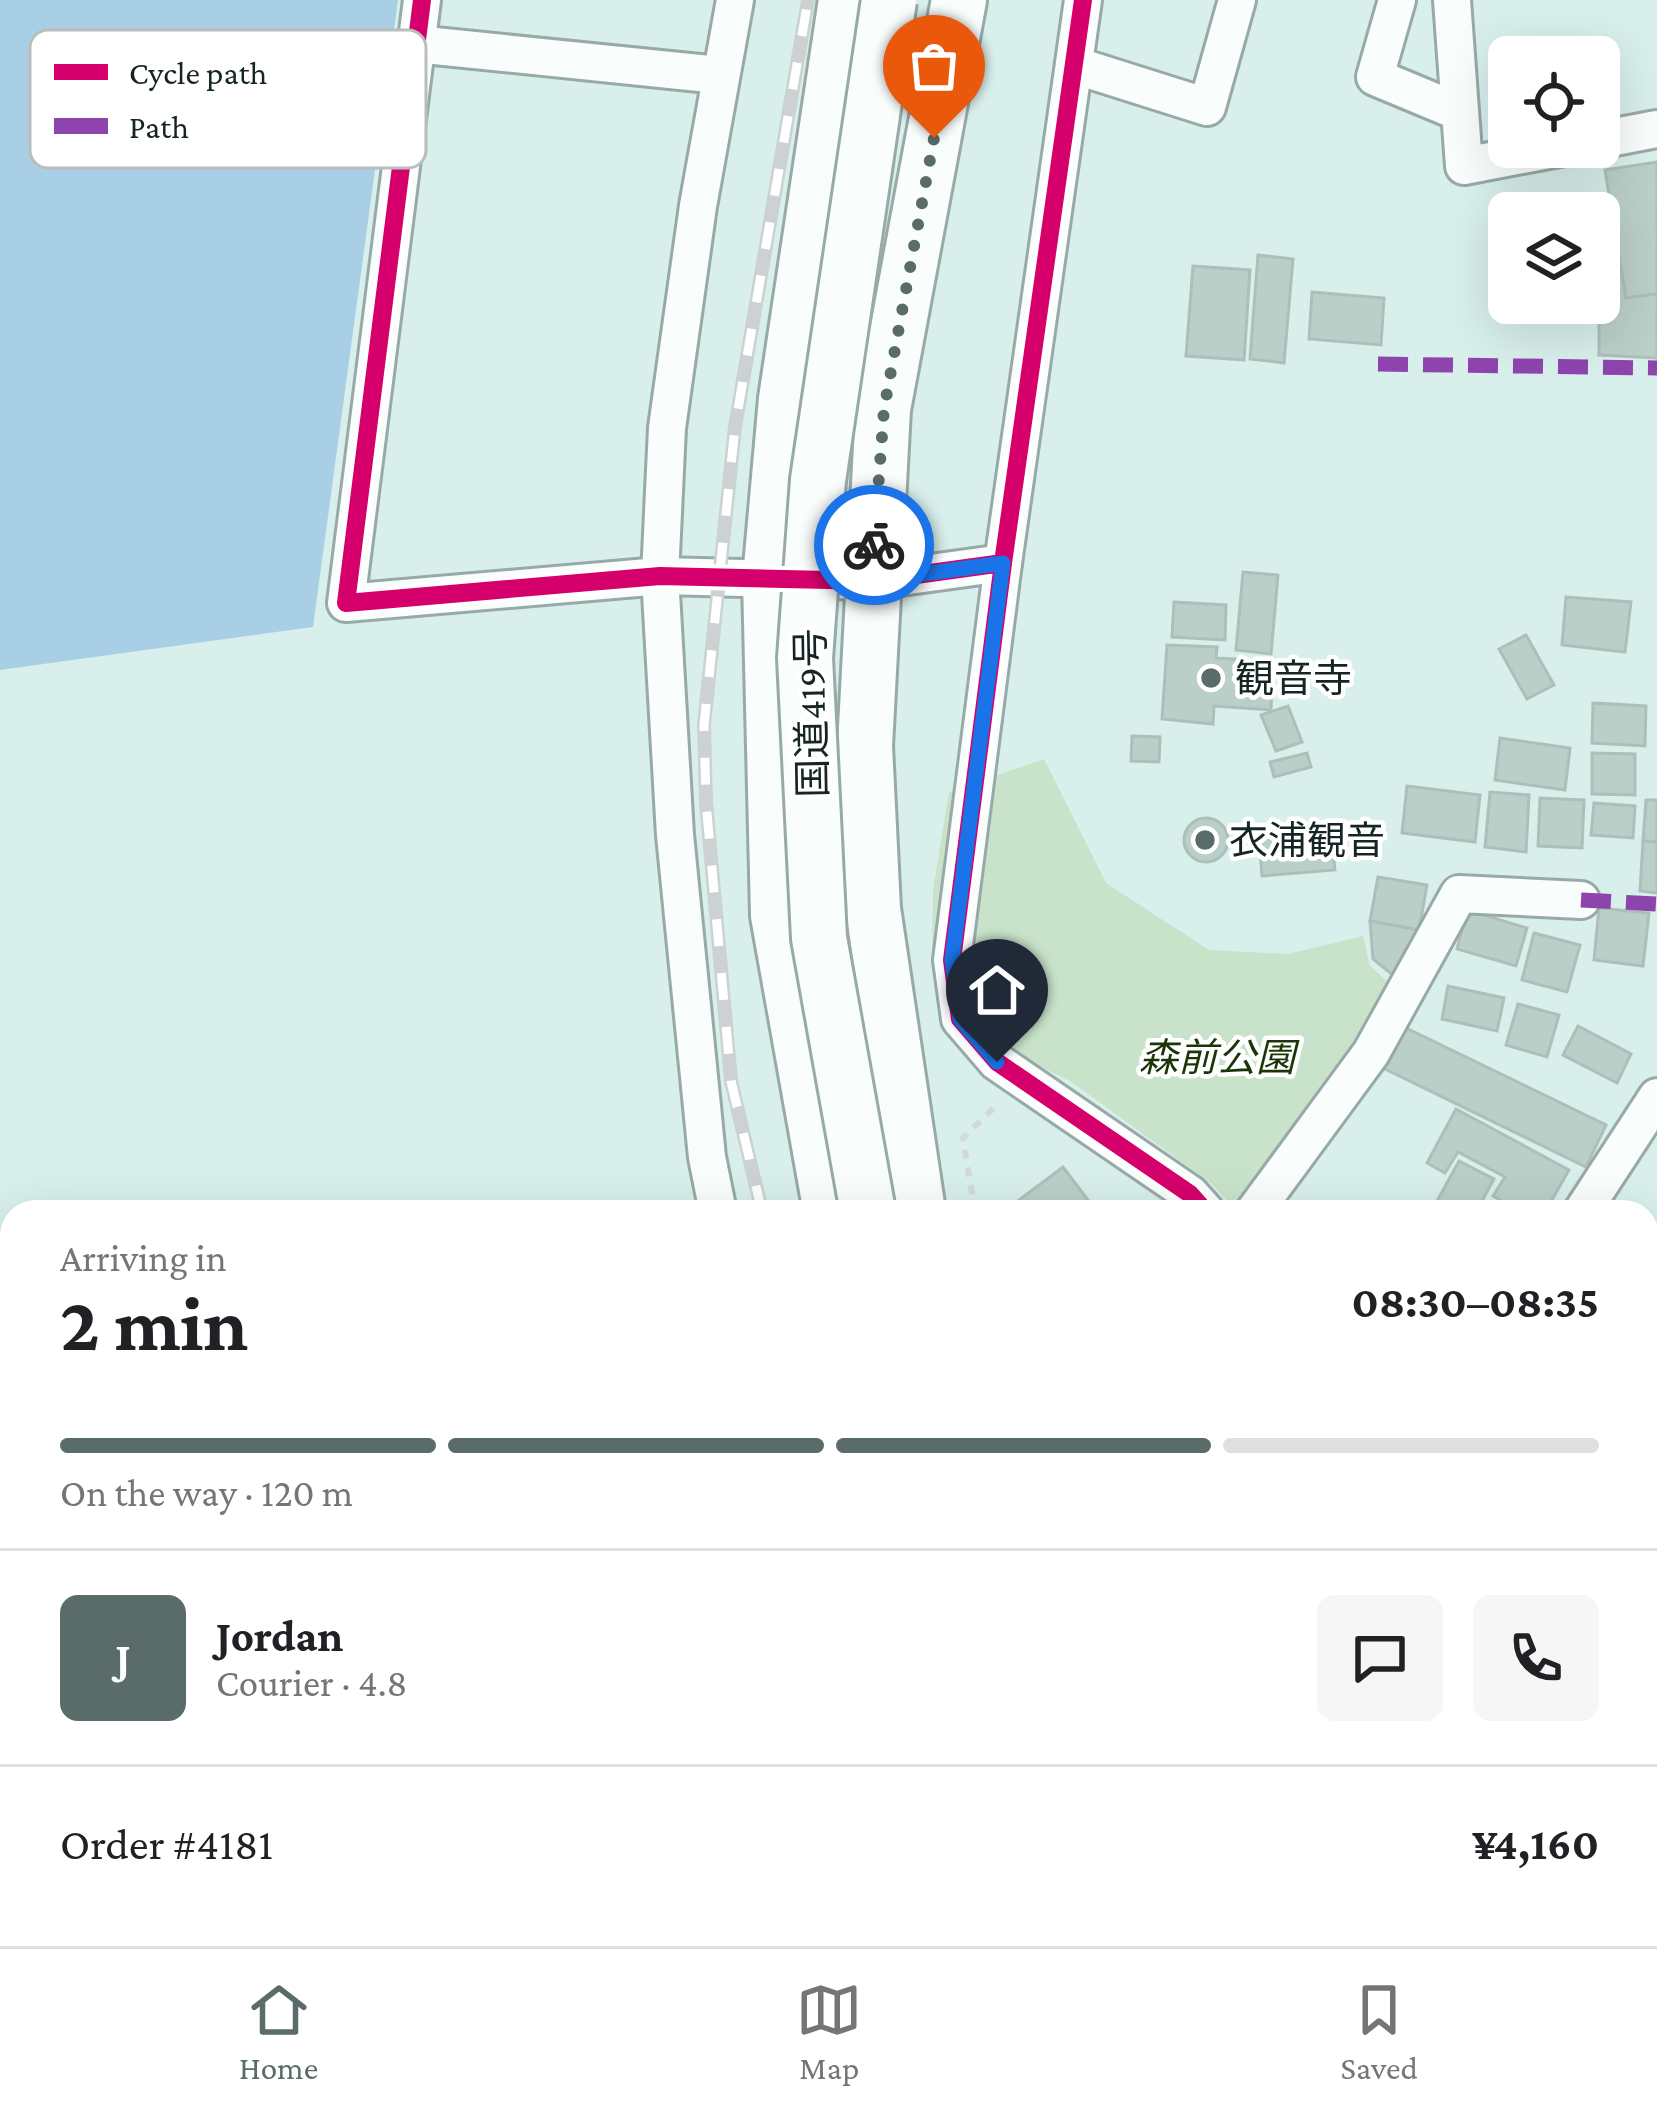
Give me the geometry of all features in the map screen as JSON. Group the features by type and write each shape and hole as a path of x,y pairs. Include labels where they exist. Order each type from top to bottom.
{"highway":[{"path":"829,1200 778,915 770,579 786,399 846,0"},
{"name":"国道419号","path":"866,1200 819,938 805,658 818,480 889,0"},
{"path":"916,1200 873,909 865,746 884,409 958,0"}],"street":[{"path":"418,30 422,0"},
{"path":"716,1200 707,1157 675,835 660,576 667,428 719,75 735,0"},
{"path":"1083,0 952,960 960,1019 997,1062 1195,1200"},
{"path":"1074,65 1207,106 1238,0"},
{"path":"1397,0 1375,77 1459,112"},
{"path":"1451,0 1464,166 1488,161"},
{"path":"426,45 719,75"},
{"path":"1620,136 1657,129"},
{"path":"400,168 346,603 660,576 872,581 1003,563"},
{"path":"1263,1200 1371,1053 1459,894 1580,900"},
{"path":"1590,1200 1657,1097"}],"path":[{"path":"973,1200 963,1138 1023,1080"}],"green space":[{"name":"森前公園","path":"1044,759 1106,883 1209,950 1288,954 1363,936 1370,966 1397,990 1246,1200 1226,1200 1212,1184 1070,1081 1009,1051 971,1014 932,964 933,890 949,792"}],"water":[{"path":"0,0 398,0 394,30 30,30 30,168 375,168 313,627 0,670"}],"building":[{"path":"1657,162 1657,294 1626,298 1620,261 1620,192 1609,192 1605,170"},
{"path":"1258,255 1293,259 1284,363 1250,359"},
{"path":"1620,264 1626,298 1657,294 1657,358 1599,355 1599,324 1620,324"},
{"path":"1193,266 1250,270 1244,360 1186,356"},
{"path":"1312,292 1384,298 1381,345 1309,339"},
{"path":"1243,572 1278,575 1271,654 1236,650"},
{"path":"1566,597 1631,602 1625,652 1562,645"},
{"path":"1174,602 1226,605 1225,640 1172,637"},
{"path":"1526,635 1554,685 1527,699 1499,649"},
{"path":"1167,645 1217,647 1216,658 1273,661 1271,710 1214,706 1213,724 1162,719"},
{"path":"1593,703 1646,706 1645,746 1592,743"},
{"path":"1288,706 1302,742 1276,751 1261,715"},
{"path":"1132,736 1160,737 1159,762 1131,761"},
{"path":"1500,738 1570,748 1565,790 1495,780"},
{"path":"1307,753 1311,767 1274,777 1270,762"},
{"path":"1592,753 1635,754 1635,795 1592,794"},
{"path":"1407,786 1480,795 1475,842 1402,833"},
{"path":"1490,792 1529,795 1526,852 1485,847"},
{"path":"1540,798 1584,800 1582,848 1538,846"},
{"path":"1646,800 1657,800 1657,842 1643,841"},
{"path":"1594,803 1635,806 1633,838 1591,835"},
{"path":"1206,818 1222,824 1228,840 1222,856 1206,862 1190,856 1184,840 1190,824"},
{"path":"1331,833 1335,870 1262,876 1259,839"},
{"path":"1643,841 1657,842 1657,893 1640,891"},
{"path":"1378,877 1427,885 1419,930 1370,921"},
{"path":"1599,908 1649,913 1643,966 1594,960"},
{"path":"1467,910 1527,928 1516,966 1457,949"},
{"path":"1370,921 1428,932 1399,980 1373,959"},
{"path":"1534,933 1580,945 1567,992 1522,980"},
{"path":"1448,986 1504,998 1497,1031 1442,1019"},
{"path":"1518,1004 1559,1015 1547,1057 1506,1045"},
{"path":"1400,1025 1606,1125 1586,1167 1379,1066"},
{"path":"1578,1026 1631,1054 1617,1083 1563,1055"},
{"path":"1456,1109 1569,1170 1552,1200 1500,1200 1493,1196 1505,1177 1458,1152 1445,1173 1427,1163"},
{"path":"1459,1161 1494,1179 1483,1200 1438,1200"},
{"path":"1063,1167 1088,1200 1019,1200"}],"railway":[{"path":"759,1200 731,1081 706,802 704,725 735,427 808,0"}],"marked path":[{"path":"1378,364 1657,368"},
{"path":"1581,900 1657,904"}],"cycle path":[{"path":"418,30 422,0"},
{"path":"1083,0 952,960 960,1019 997,1062 1195,1200"},
{"path":"401,168 346,603 660,576 872,581 1003,563"}],"way so far":[{"path":"874,545 884,409 934,138"}],"place":[{"name":"観音寺","path":"1211,678"},
{"name":"衣浦観音","path":"1205,840"}],"route":[{"path":"874,545 872,581 1003,563 952,960 960,1019 997,1062"}]}
